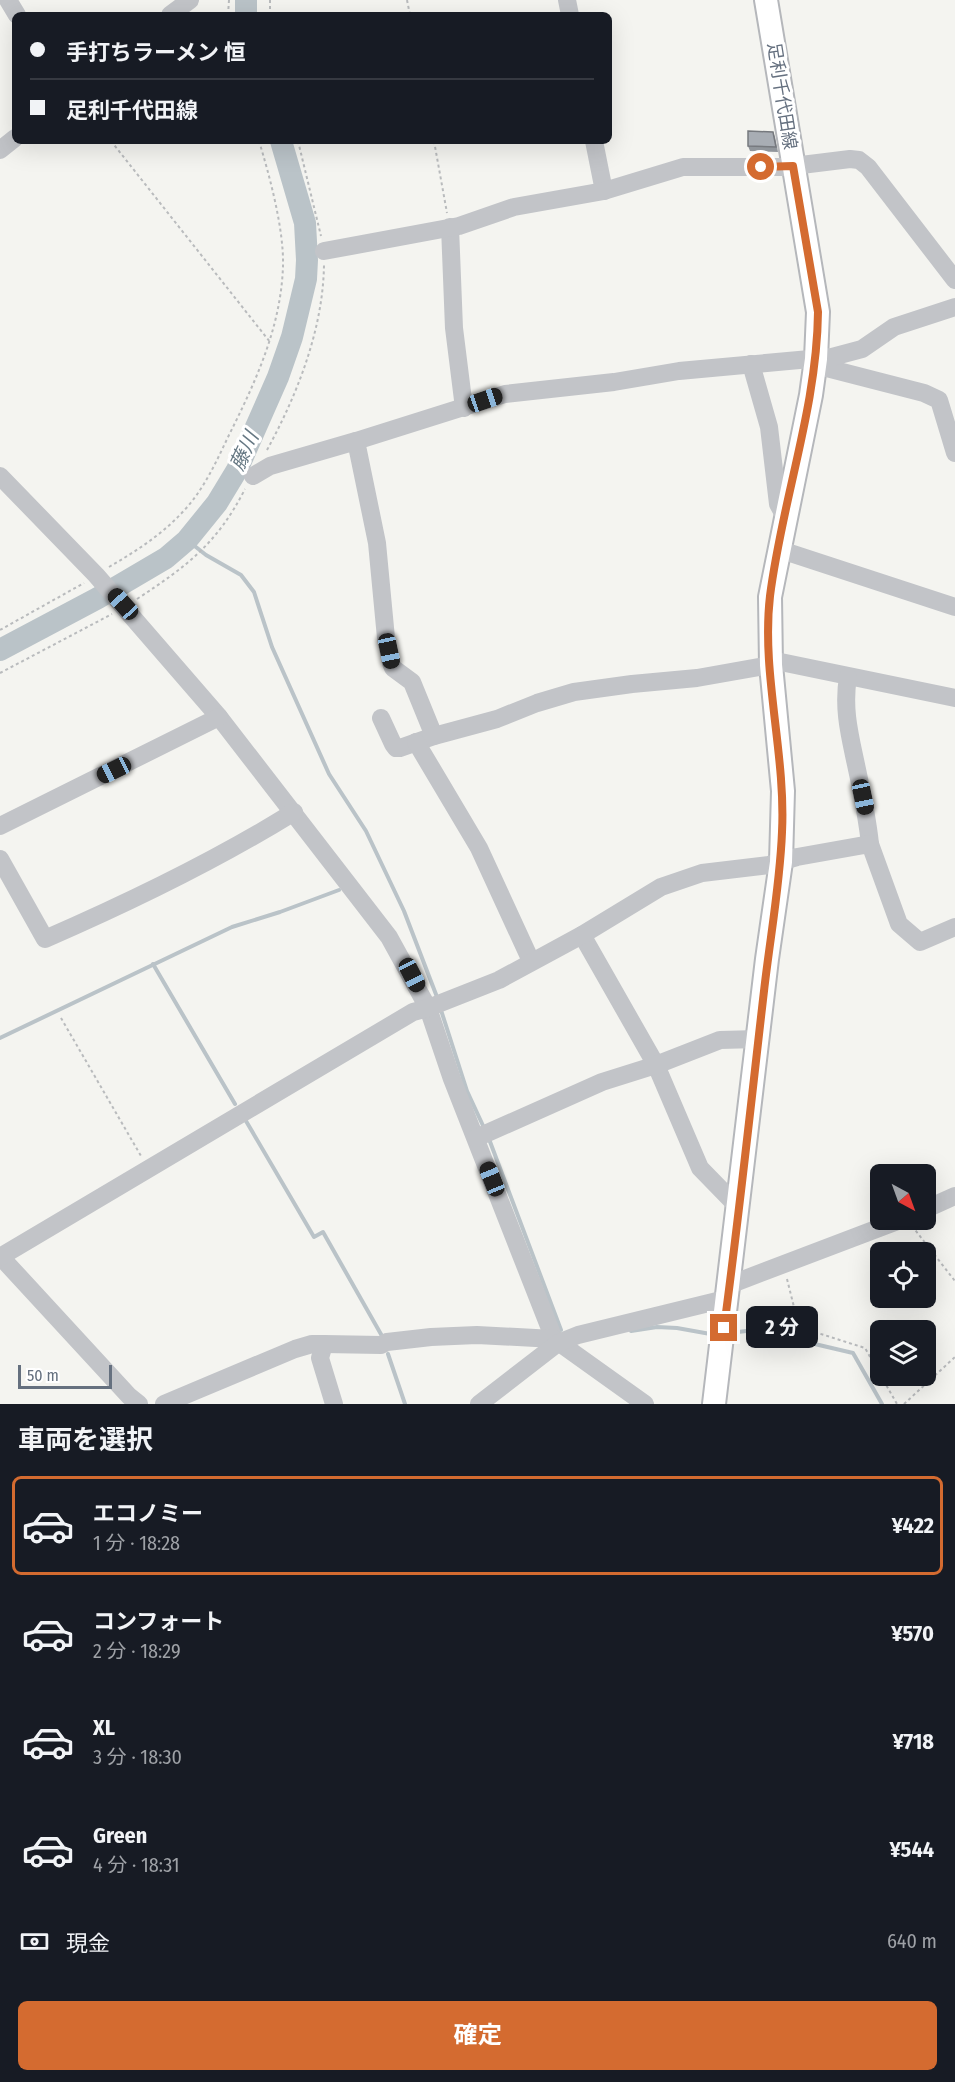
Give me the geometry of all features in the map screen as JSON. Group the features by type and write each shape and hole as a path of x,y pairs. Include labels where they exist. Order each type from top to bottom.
{"main road":[{"name":"足利千代田線","path":"714,1404 781,862 783,791 771,663 770,597 816,362 818,312 766,0"}],"street":[{"path":"0,150 12,140"},
{"path":"595,144 604,191"},
{"path":"324,251 450,227 531,203 604,191 683,167 793,166 850,159 859,160 868,167 955,280"},
{"path":"450,227 454,328 464,408"},
{"path":"253,476 270,466 515,392 614,382 679,370 816,362 862,349 894,327 955,307"},
{"path":"816,362 924,393 939,400 955,453"},
{"path":"751,364 769,427 778,504 785,517"},
{"path":"356,441 377,543 386,638 391,663 393,668 412,682 434,736"},
{"path":"0,476 98,576 219,717 389,937 429,1008 452,1079 556,1341 645,1404"},
{"path":"778,549 955,607"},
{"path":"381,718 396,748 497,719 537,703 574,692 697,678 771,663 955,698"},
{"path":"848,677 844,696 846,717 867,816 870,844 899,924 920,942 955,927"},
{"path":"0,826 219,717"},
{"path":"416,742 479,848 531,961"},
{"path":"0,859 45,939 108,912 170,881 262,832 294,812"},
{"path":"139,1404 129,1396 0,1256 413,1012 429,1008 499,980 582,935 661,887 702,873 781,862 870,844"},
{"path":"582,935 656,1065 700,1168 738,1207"},
{"path":"476,1138 602,1082 656,1065 720,1040 758,1039"},
{"path":"936,1205 955,1196"},
{"path":"164,1404 312,1344 381,1345 387,1342 431,1337 477,1335 556,1341 717,1301 780,1266 874,1230"},
{"path":"479,1404 556,1341"},
{"path":"324,1344 320,1358 334,1404"}],"path":[{"path":"113,144 270,342"},
{"path":"0,630 98,576 158,536 199,492 208,478 249,394 270,342 278,313 283,264 281,236 260,144"},
{"path":"0,673 124,605 183,568 204,549 238,503 269,447 302,374 315,332 324,279 324,251 299,144"},
{"path":"435,144 450,227"},
{"path":"61,1018 149,1170"},
{"path":"915,1230 955,1281"},
{"path":"780,1266 788,1280 798,1327 864,1348 897,1404"},
{"path":"904,1404 955,1357"}],"building":[{"path":"748,131 773,132 776,147 748,146"}],"waterway":[{"name":"藤川","path":"246,0 246,12"},
{"name":"藤川","path":"0,650 98,598 166,558 187,540 217,503 237,470 278,377 292,337 306,279 305,223 282,144"},
{"path":"187,540 206,555 241,575 254,592 272,647 329,774 366,831 404,911 437,997"},
{"path":"0,1038 232,927 339,890"},
{"path":"153,964 235,1104"},
{"path":"440,1007 467,1091 485,1130"},
{"path":"246,1121 314,1237 323,1232 382,1336"},
{"path":"489,1139 561,1330"},
{"path":"631,1331 657,1327 716,1335"},
{"path":"729,1333 755,1330 853,1353 882,1404"},
{"path":"388,1354 405,1404"}],"route":[{"path":"724,1328 767,959 781,862 783,791 771,665 770,597 811,395 818,334 818,312 793,166 761,167"}]}
